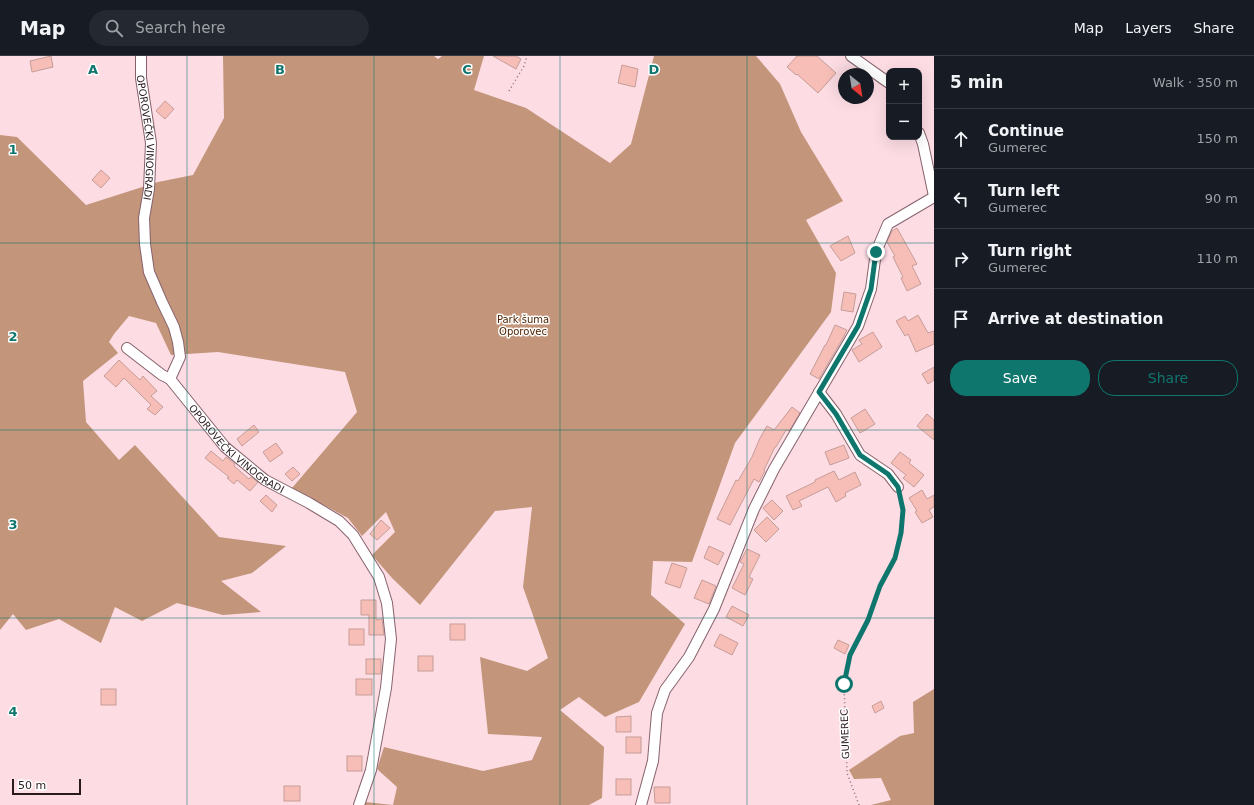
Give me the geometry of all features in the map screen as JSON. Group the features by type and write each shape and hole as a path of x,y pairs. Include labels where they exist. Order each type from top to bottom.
{"street":[{"name":"OPOROVEČKI VINOGRADI","path":"141,56 141,78 151,143 149,189 144,218 145,244 149,272 174,327 178,342 180,357 170,380 225,447 265,480 309,503 339,521 353,536 379,577 387,603 391,639 386,688 371,770 356,804"},
{"path":"851,56 886,81"},
{"path":"641,805 653,761 657,713 665,690 689,657 714,609 754,509 774,469 858,326 871,289 876,252 888,224 934,196 922,140"},
{"path":"127,348 170,380"},
{"path":"819,392 836,414 860,455 888,474 898,487"}],"path":[{"path":"509,91 524,66 527,56"},
{"name":"GUMEREC","path":"859,805 847,773 844,684 850,655 868,620 880,586 895,558 901,533 903,510 898,487"}],"green space":[{"name":"Park šuma Oporovec","path":"223,56 434,56 438,59 442,56 484,56 474,90 526,108 610,163 631,144 654,56 756,56 780,84 801,132 843,201 806,220 836,273 831,312 735,443 692,562 653,561 651,595 685,624 639,702 605,717 579,697 560,710 604,747 602,798 589,805 393,805 397,787 377,769 384,747 483,771 532,760 542,737 488,734 480,657 527,671 548,658 523,587 532,507 495,511 420,605 392,578 372,555 395,532 386,512 362,536 348,518 292,488 357,412 345,372 218,352 171,355 156,323 129,316 109,342 118,353 83,381 86,422 119,460 135,445 219,537 286,546 252,573 221,581 261,612 223,615 177,603 142,621 115,607 101,643 59,619 26,630 13,614 0,630 0,135 17,137 86,205 158,182 193,175 224,118"},
{"path":"934,689 934,805 871,805 891,800 881,778 854,779 849,770 900,736 914,733 913,702"},
{"path":"365,802 393,805 365,805"}],"building":[{"path":"51,56 53,67 32,72 30,61"},
{"path":"493,56 516,56 521,59 516,69"},
{"path":"797,56 817,56 836,73 818,93 787,67"},
{"path":"622,65 638,69 635,87 618,83"},
{"path":"165,101 174,109 165,119 156,111"},
{"path":"101,170 110,178 101,188 92,180"},
{"path":"897,228 917,264 912,266 921,284 907,291 901,278 903,277 893,257 895,256 887,242 892,231"},
{"path":"848,236 855,253 841,261 830,246"},
{"path":"844,292 856,294 853,312 841,310"},
{"path":"918,315 928,333 934,331 934,344 916,352 908,334 905,336 896,321 905,316 908,321"},
{"path":"835,325 847,330 819,379 810,374"},
{"path":"873,332 882,347 859,362 852,350 862,344 859,340"},
{"path":"119,360 140,380 143,376 157,391 151,396 163,407 155,415 147,409 151,405 124,378 116,387 104,376"},
{"path":"934,367 934,380 928,384 922,374"},
{"path":"792,407 800,413 789,431 786,430 775,447 759,482 754,479 730,525 717,519 736,480 738,481 752,457 767,426 774,430"},
{"path":"865,409 875,424 860,433 851,418"},
{"path":"927,414 934,420 934,440 917,426"},
{"path":"254,425 259,432 242,446 237,439"},
{"path":"276,443 283,453 270,462 263,452"},
{"path":"844,445 849,458 830,465 825,452"},
{"path":"211,451 223,461 226,457 249,479 251,477 258,482 250,491 237,480 234,484 227,478 229,477 205,458"},
{"path":"900,452 911,460 909,463 924,475 914,487 903,478 906,475 891,463"},
{"path":"293,467 300,474 292,481 285,474"},
{"path":"834,471 839,480 855,472 861,485 845,493 846,496 836,502 828,487 799,501 802,506 793,510 786,496"},
{"path":"922,490 927,499 934,495 934,507 929,510 933,517 922,523 909,498"},
{"path":"266,495 277,505 272,512 260,501"},
{"path":"772,500 783,511 774,520 763,508"},
{"path":"767,517 779,529 766,542 754,530"},
{"path":"381,520 390,528 377,540 370,534"},
{"path":"709,546 724,553 718,565 704,558"},
{"path":"747,549 760,555 749,577 753,579 745,595 732,588 744,564 740,562"},
{"path":"672,563 687,568 680,588 665,583"},
{"path":"702,580 716,586 709,604 694,598"},
{"path":"361,600 376,600 376,620 382,619 384,635 369,635 369,615 361,615"},
{"path":"732,606 749,615 743,626 726,617"},
{"path":"450,624 465,624 465,640 450,640"},
{"path":"349,629 364,629 364,645 349,645"},
{"path":"720,634 738,643 732,655 714,646"},
{"path":"838,640 849,645 845,654 834,648"},
{"path":"418,656 433,656 433,671 418,671"},
{"path":"366,659 381,659 381,674 366,674"},
{"path":"356,679 372,679 372,695 356,695"},
{"path":"101,689 116,689 116,705 101,705"},
{"path":"881,701 884,708 875,713 872,706"},
{"path":"631,716 631,732 616,732 616,717"},
{"path":"626,737 641,737 641,753 626,753"},
{"path":"347,756 362,756 362,771 347,771"},
{"path":"616,779 631,779 631,795 616,795"},
{"path":"284,786 300,786 300,801 284,801"},
{"path":"654,787 670,787 670,803 655,803"}],"route":[{"path":"844,684 850,655 868,620 880,586 895,558 901,533 903,510 898,487 888,474 860,455 836,414 819,392 858,326 871,289 876,252"}]}
